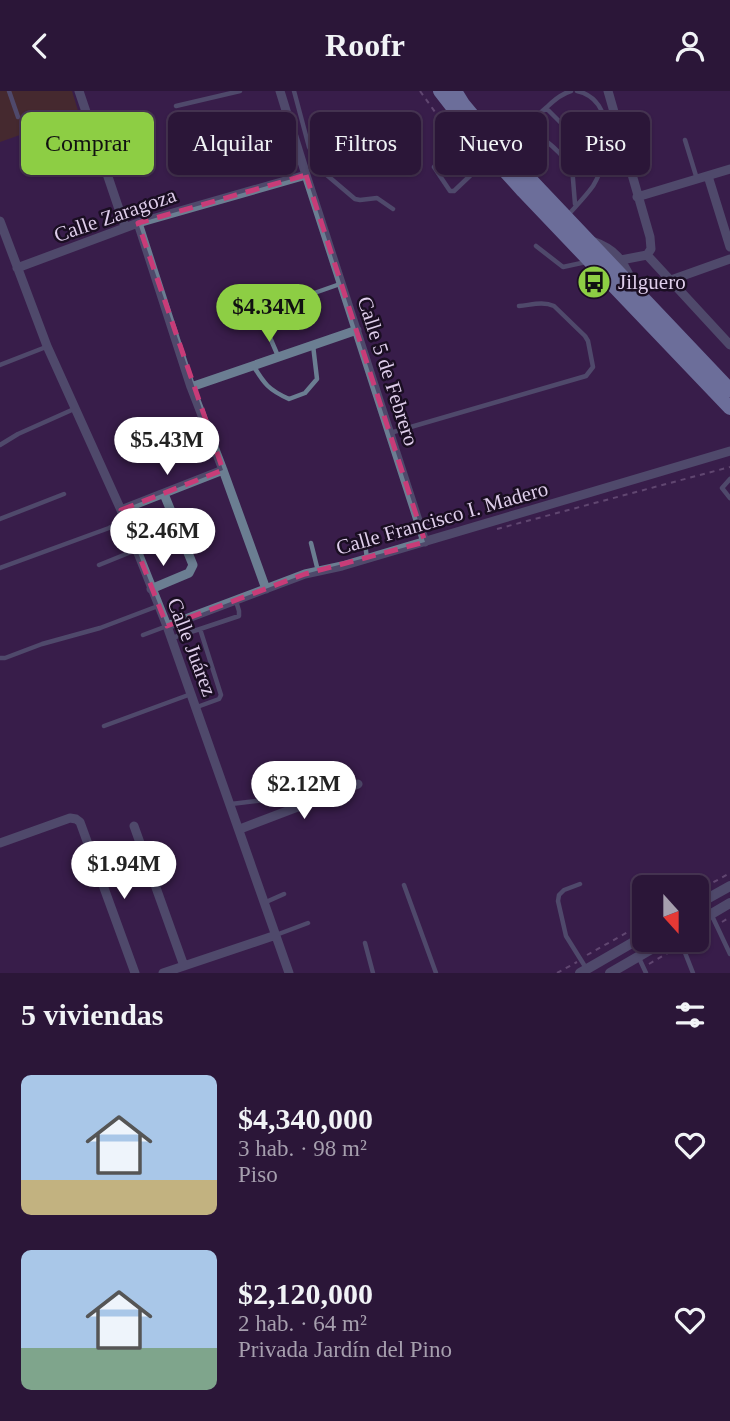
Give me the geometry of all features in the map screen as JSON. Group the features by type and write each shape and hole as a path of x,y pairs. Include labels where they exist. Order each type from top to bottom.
{"main road":[{"path":"440,91 455,112"},
{"path":"455,91 471,112"},
{"path":"508,175 730,408"},
{"path":"533,175 571,211 589,240 730,390"}],"street":[{"path":"79,91 86,112"},
{"name":"Calle 5 de Febrero","path":"280,91 425,542"},
{"path":"608,91 652,249 647,255 621,260"},
{"path":"637,197 730,169"},
{"path":"108,175 125,227"},
{"name":"Calle Zaragoza","path":"17,268 125,227 306,175"},
{"path":"708,176 730,247"},
{"name":"Calle Juárez","path":"0,222 47,346 123,515 172,638 289,973"},
{"path":"138,223 191,387 266,589"},
{"path":"589,240 607,246 621,260 635,289"},
{"path":"647,255 725,334 730,345"},
{"path":"671,281 730,259"},
{"path":"191,387 357,330"},
{"name":"Calle Francisco I. Madero","path":"167,627 305,574 367,559 730,451"},
{"path":"123,515 164,494 223,470"},
{"path":"151,589 189,573 192,565 164,494"},
{"path":"240,829 358,784"},
{"path":"0,843 71,818 76,819 80,823 135,973"},
{"path":"134,826 184,966"},
{"path":"709,896 727,887"},
{"path":"709,915 730,902 725,897 727,887"},
{"path":"163,973 276,935"},
{"path":"582,967 632,942"},
{"path":"610,973 643,966 656,952"}],"lane":[{"path":"9,91 18,117"},
{"path":"176,106 240,91"},
{"path":"294,91 309,146 323,171 355,199 377,198 393,209"},
{"path":"542,112 562,94 571,91"},
{"path":"571,211 586,196 598,176 607,140 606,126 598,107 588,96 577,91"},
{"path":"546,108 561,123"},
{"path":"685,140 697,179"},
{"path":"547,141 561,153"},
{"path":"439,175 450,191 454,191 471,175"},
{"path":"571,211 572,175"},
{"path":"536,246 563,267 589,261"},
{"path":"278,356 262,319 266,310 341,283"},
{"path":"390,433 586,376 593,367 585,336 554,306 541,303 519,306"},
{"path":"253,365 264,384 276,393 289,398 305,393 317,379 313,344"},
{"path":"0,365 47,346"},
{"path":"0,445 18,434 75,409"},
{"path":"730,479 722,488 730,498"},
{"path":"0,519 64,494"},
{"path":"0,568 109,528 123,515"},
{"path":"310,543 318,571"},
{"path":"365,543 367,559"},
{"path":"99,565 136,550"},
{"path":"172,638 239,616 236,600"},
{"path":"0,657 5,658 42,643 100,628 159,606"},
{"path":"143,635 167,627"},
{"path":"196,707 219,699 220,695 200,629"},
{"path":"104,726 191,694"},
{"path":"231,804 265,800"},
{"path":"580,884 564,890 558,901 566,936 582,967"},
{"path":"404,885 436,973"},
{"path":"265,903 284,894"},
{"path":"276,935 308,923"},
{"path":"709,927 730,954"},
{"path":"365,943 373,973"},
{"path":"685,952 693,973"}],"path":[{"path":"420,91 435,112"},
{"path":"487,532 730,467"},
{"path":"709,891 730,873"},
{"path":"557,973 582,967 632,932"},
{"path":"643,966 665,952"}],"highlighted area":[{"path":"306,175 425,542 305,574 167,626 121,510 223,470 138,223"}],"shaded area":[{"path":"0,91 72,91 78,112 21,112 21,135 0,142"}],"place":[{"name":"Jilguero","path":"594,282"}]}
